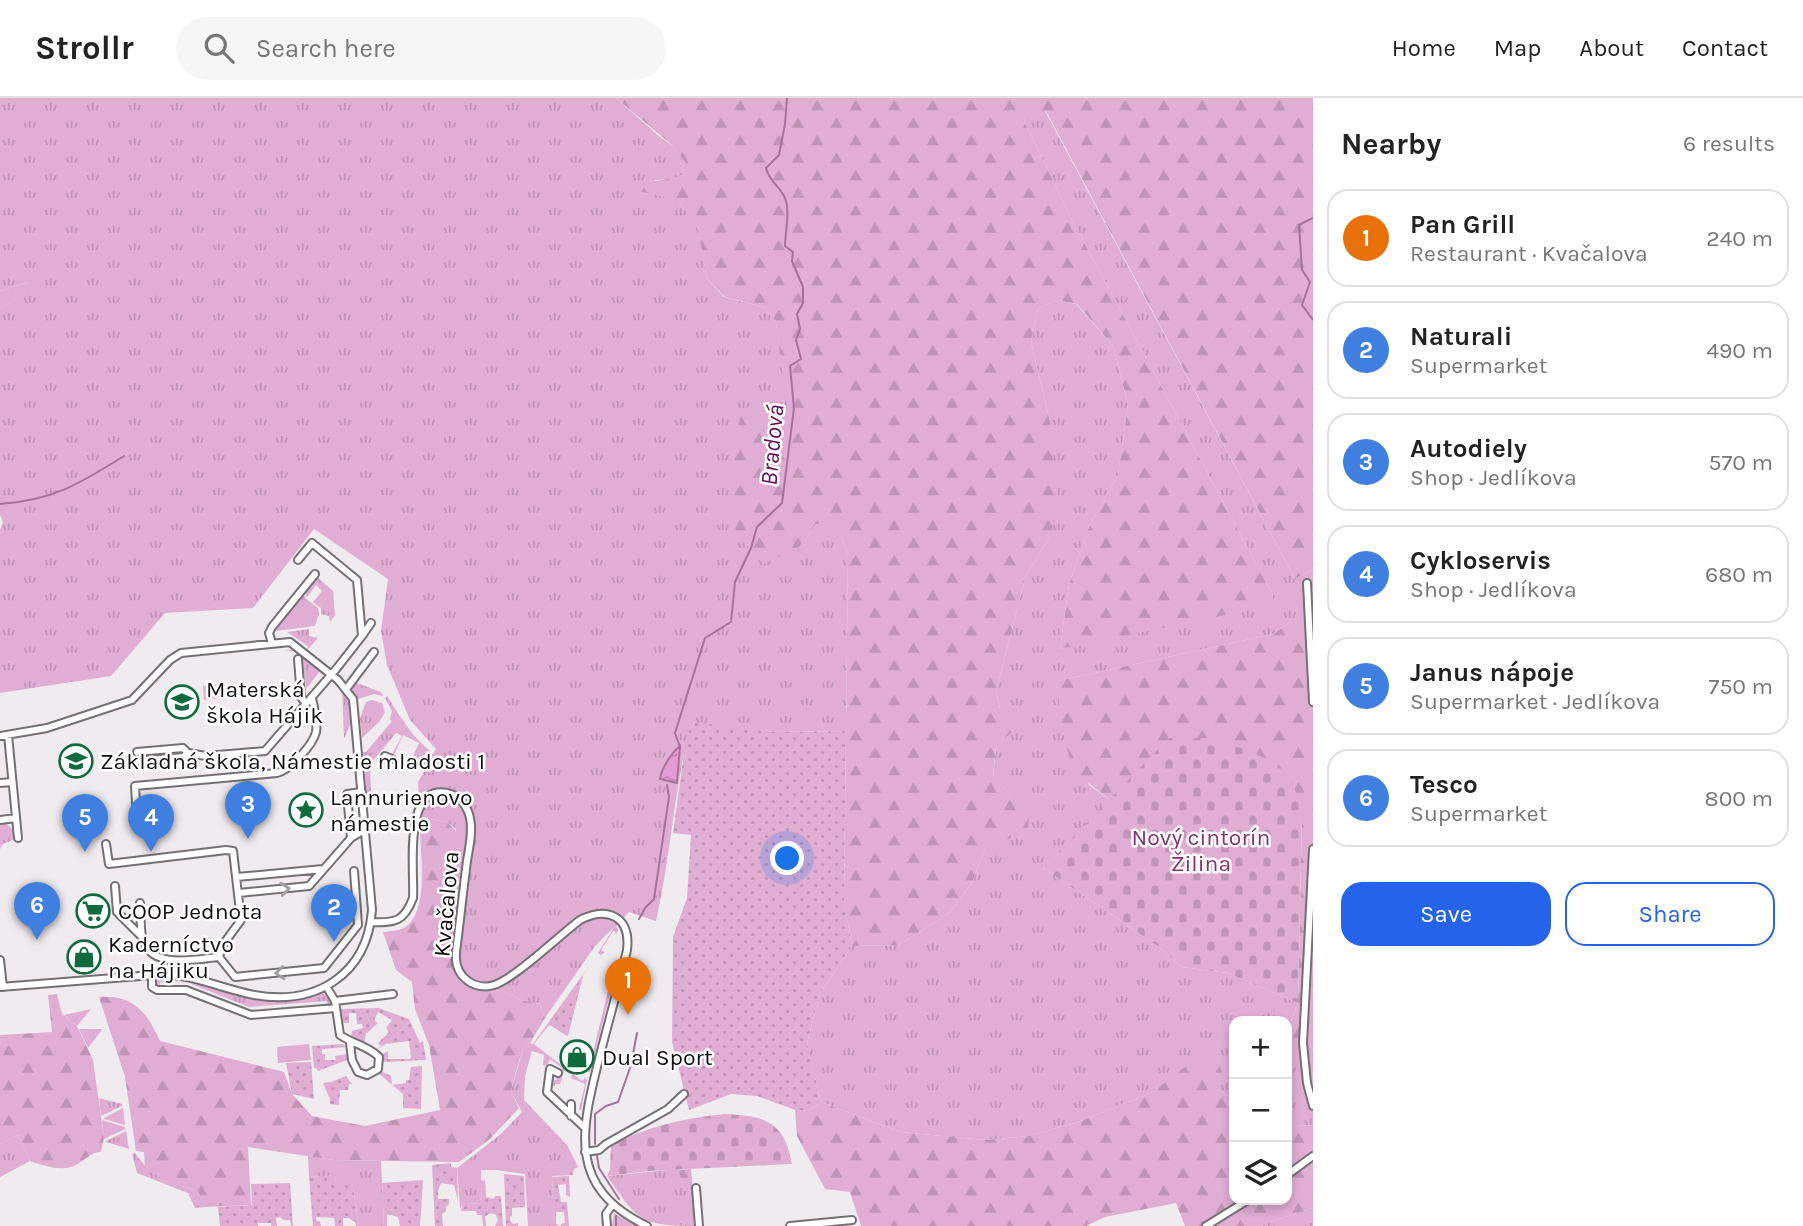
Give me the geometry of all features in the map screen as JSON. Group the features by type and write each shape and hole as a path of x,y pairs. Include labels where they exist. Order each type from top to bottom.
{"street":[{"path":"298,560 312,543 357,579 362,636"},
{"path":"272,643 269,633 272,626 315,575"},
{"path":"1307,583 1313,702"},
{"path":"137,752 183,748 188,753 206,756 265,751 312,698 371,623"},
{"path":"0,960 2,987 152,974 186,976 256,995 292,997 334,982 359,955 371,922 355,707 347,688 290,642 181,653 170,660 132,700 47,728 4,735 18,838"},
{"path":"347,688 374,652"},
{"path":"298,659 301,697 306,704"},
{"path":"137,819 135,786 277,773 289,768 316,733 312,698"},
{"path":"138,761 183,757 188,753"},
{"path":"0,783 12,782"},
{"path":"351,838 347,794 362,792"},
{"name":"Kvačalova","path":"371,922 395,921 409,909 413,898 414,823 417,810 428,797 445,793 462,801 471,821 456,952 458,969 464,978 478,985 494,985 512,975 585,917 605,913 619,920 627,933 627,950 591,1089 584,1126 585,1152 594,1179 613,1204 647,1226"},
{"path":"0,820 16,818"},
{"path":"239,893 309,886 351,838 366,829"},
{"path":"106,844 109,864 226,849 233,851 241,920 222,946 219,957"},
{"path":"1313,849 1303,1043 1307,1083 1313,1106"},
{"path":"237,877 323,869"},
{"path":"235,977 324,968 357,929 354,871"},
{"path":"355,884 370,883"},
{"path":"115,886 117,912 143,938 150,950 166,960 219,957"},
{"path":"140,903 143,938"},
{"path":"219,957 235,977 233,990"},
{"path":"324,968 334,982"},
{"path":"152,974 152,986 157,990 186,990 251,1015 393,994"},
{"path":"326,986 336,1004 340,1035 374,1051 379,1057 378,1069 367,1075 358,1072 352,1060 350,1042"},
{"path":"558,1073 550,1069 547,1092 584,1126"},
{"path":"585,1152 601,1149 668,1109 684,1094"},
{"path":"571,1104 571,1116"},
{"path":"1292,1171 1313,1156"},
{"path":"696,1188 699,1226"},
{"path":"607,1226 606,1214 613,1204"},
{"path":"1206,1226 1240,1205"},
{"path":"790,1226 852,1220"}],"green space":[{"path":"0,98 616,98 673,146 692,170 674,179 654,180 679,201 698,229 707,279 724,297 763,307 776,322 788,408 799,547 816,524 836,522 848,555 846,731 772,732 691,723 680,772 656,921 629,912 616,926 616,934 614,930 601,950 605,952 601,955 598,953 615,926 595,946 545,1018 540,1004 521,1000 501,990 474,990 458,980 453,963 456,829 447,822 431,819 420,829 418,782 425,770 420,763 413,769 407,769 419,743 403,735 393,757 391,756 402,736 396,733 370,764 371,795 367,797 363,752 366,752 392,721 392,711 385,698 387,696 418,740 433,754 436,749 410,720 387,665 381,631 388,579 314,529 253,608 165,613 111,676 0,693 0,530 3,522 0,515 0,308 36,288 28,282 0,291","holes":["680,747 677,783 661,771"]},
{"path":"616,98 1313,98 1313,569 1295,579 1046,111 1024,121 1070,216 1273,595 1273,605 1060,649 1069,584 1090,524 1118,475 1128,404 1113,346 1077,304 1056,300 1038,309 1031,342 1050,422 1057,487 1052,534 1026,575 996,691 1000,709 1019,726 996,746 993,776 1010,794 1029,798 1028,831 985,848 972,883 949,913 899,945 852,946 844,900 848,555 836,523 816,524 799,547 763,564 736,534 729,468 741,415 787,408 776,322 763,307 725,297 707,279 698,230 679,201 639,191 638,185 672,178 691,170 673,146"},
{"path":"1045,111 1295,579 1313,569 1313,662 1291,622 1273,634 1058,681 1089,785 1110,800 1043,868 1159,947 1182,967 1227,973 1298,1003 1292,1018 1292,1016 1229,1016 1229,1097 1217,1089 1191,1063 1151,1093 1075,1123 1029,1136 985,1140 901,1132 821,1102 807,1044 820,993 852,946 899,945 949,913 972,883 1010,794 993,777 1000,709 996,691 1026,575 1052,534 1050,422 1031,342 1038,309 1056,300 1076,304 1113,346 1128,404 1118,475 1090,524 1069,584 1060,649 1273,595 1070,216 1024,121"},
{"path":"29,282 37,288 0,308 0,291"},
{"path":"317,577 333,591 335,615 330,622 329,616 321,614 321,608 313,602 322,591 316,585 307,597 305,592"},
{"path":"303,592 306,599 318,608 315,626 276,631 275,627"},
{"path":"1291,622 1305,639 1313,662 1313,1080 1307,1066 1292,1060 1292,1018 1298,1003 1302,815 1169,738 1110,800 1072,770 1059,712 1058,681 1273,634"},
{"path":"309,629 309,636 318,638 307,650 308,646 287,632"},
{"path":"295,649 320,671 303,693 306,688 303,660 294,651 285,651"},
{"path":"354,682 381,692 383,696 374,694 358,699 352,690"},
{"path":"225,684 226,697 204,700 203,686"},
{"path":"342,687 349,700 351,712 350,725 344,738"},
{"path":"372,700 382,703 385,712 380,721 362,738 360,718 366,702"},
{"path":"691,722 772,732 846,731 844,900 852,946 820,993 807,1043 821,1102 809,1111 795,1110 757,1096 731,1094 689,1110 672,1042 673,937 687,898 691,835 673,833"},
{"name":"Nový cintorín Žilina","path":"1169,738 1210,738 1250,751 1278,765 1293,783 1302,815 1298,1003 1227,973 1182,967 1159,947 1043,868"},
{"path":"431,819 447,822 463,838 453,928 458,980 474,990 501,990 521,1000 540,1004 545,1018 530,1043 523,1049 517,1068 511,1091 519,1108 490,1139 459,1162 334,1160 248,1147 251,1205 205,1207 198,1191 165,1181 145,1168 144,1152 136,1151 125,1077 99,997 121,999 137,1007 150,1021 160,1041 284,1072 292,1094 312,1116 365,1126 440,1110 429,1045 415,1009 412,982 396,970 383,932 404,928 417,909 422,882 420,829"},
{"path":"0,823 6,823 14,831 15,839 3,844 0,849"},
{"path":"592,962 583,975 568,1036 549,1025 534,1044 582,1081 585,1078 587,1080 581,1110 585,1084 571,1078 572,1074 564,1071 560,1084 555,1084 554,1087 550,1084 550,1078 556,1080 562,1068 550,1059 547,1066 543,1065 544,1055 532,1051 525,1076 524,1100 567,1145 578,1167 574,1169 573,1175 552,1176 554,1226 528,1226 525,1174 481,1170 482,1203 463,1204 460,1208 457,1168 501,1134 522,1112 511,1091 523,1049 530,1043 533,1044"},
{"path":"583,976 567,1036 549,1023"},
{"path":"160,978 181,981 160,982 160,987 155,984 155,980"},
{"path":"189,983 262,1000 302,999 322,993 329,997 331,1003 328,1006 327,1001 249,1007"},
{"path":"610,983 613,984 590,1072 588,1072 585,1069 589,1069"},
{"path":"57,994 62,1014 77,1026 93,1060 104,1138 101,1152 65,1168 30,1161 18,1135 0,1144 0,1035 52,1032 48,995"},
{"path":"378,1008 409,1019 420,1043 423,1041 426,1060 383,1062 381,1055 388,1051 388,1059 411,1057 409,1041 386,1044 376,1050 381,1046 378,1043 389,1032 386,1028 392,1020 378,1012 374,1020 378,1023 366,1034 364,1043 351,1036 352,1031 363,1028 362,1024 357,1024 356,1013 349,1013 349,1023 343,1023 341,1030 340,1009"},
{"path":"91,1009 77,1026 64,1015"},
{"path":"1292,1024 1313,1080 1313,1125 1292,1127"},
{"path":"79,1029 101,1029 102,1030 88,1048"},
{"path":"309,1044 311,1060 278,1063 277,1047"},
{"path":"343,1044 346,1047 322,1049 322,1054 325,1054 325,1060 336,1060 335,1056 347,1054 347,1060 318,1071 314,1068 312,1046"},
{"path":"1207,1061 1219,1065 1223,1075 1217,1089 1229,1097 1229,1205 1292,1205 1292,1127 1313,1125 1313,1208 1258,1226 1185,1226 1176,1203 1105,1217 1086,1226 861,1226 850,1192 825,1189 797,1136 795,1110 809,1111 821,1102 901,1132 985,1140 1029,1136 1075,1123 1151,1093 1190,1063"},
{"path":"311,1062 314,1099 292,1094 286,1063"},
{"path":"422,1066 421,1109 403,1108 403,1094 392,1085 406,1083 411,1067"},
{"path":"381,1071 391,1076 392,1085 378,1073"},
{"path":"346,1076 352,1084 349,1084 348,1090 340,1090 339,1105 330,1104 323,1083"},
{"path":"99,1098 122,1104 122,1106 101,1116"},
{"path":"123,1108 125,1125 104,1119 104,1118"},
{"path":"724,1114 750,1116 770,1123 784,1138 792,1164 649,1171 607,1176 611,1145 666,1124"},
{"path":"102,1120 125,1127 125,1129 104,1139"},
{"path":"126,1131 129,1149 106,1142 106,1141"},
{"path":"18,1135 30,1161 0,1177 0,1144"},
{"path":"135,1153 155,1174 198,1191 205,1207 195,1208 188,1193 137,1173 132,1154"},
{"path":"308,1156 334,1160 381,1161 384,1226 359,1226 352,1182 336,1182 335,1176 309,1177"},
{"path":"451,1163 451,1167 457,1168 458,1201 454,1185 441,1183 438,1199 449,1199 449,1204 442,1214 443,1226 435,1226 432,1165"},
{"path":"678,1169 685,1191 693,1190 697,1226 664,1225 643,1218 626,1203 607,1176"},
{"path":"691,1169 693,1190 685,1191 678,1170"},
{"path":"504,1174 524,1176 525,1207 512,1208 510,1217 513,1224 518,1223 518,1226 506,1226"},
{"path":"335,1175 336,1182 352,1181 359,1226 349,1218 343,1218 343,1226 335,1226 334,1218 316,1217 321,1226 313,1226 309,1177"},
{"path":"569,1176 570,1197 566,1195 566,1184 558,1185 561,1202 567,1202 569,1226 561,1226 565,1223 564,1212 556,1212 556,1224 560,1226 554,1226 552,1177"},
{"path":"423,1180 420,1226 400,1226 398,1217 387,1214 387,1226 384,1226 382,1183"},
{"path":"485,1180 486,1197 494,1199 495,1196 501,1196 503,1226 495,1226 498,1220 492,1213 485,1216 486,1226 483,1226 482,1215 477,1215 476,1211 461,1211 463,1204 482,1203 481,1181"},
{"path":"290,1183 293,1226 290,1220 280,1217 276,1218 277,1226 258,1223 258,1226 220,1226 218,1207 252,1205 251,1184"},
{"path":"1313,1208 1313,1226 1258,1226"},
{"path":"614,1213 638,1226 612,1226"}],"water":[{"path":"680,746 677,783 660,779 667,761"}],"waterway":[{"name":"Bradová","path":"680,747 675,733 705,638 731,622 735,582 751,548 757,527 782,503 794,408 790,366 801,359 796,340 800,329 797,314 803,303 803,287 792,261 793,252 785,246 786,202 766,168 779,155 787,98"},
{"path":"1313,218 1299,225 1302,270 1310,282 1302,305 1313,320"},
{"path":"0,504 36,499 65,489 124,456"},
{"path":"639,919 654,899 669,797 667,785"},
{"name":"Bradová","path":"595,1144 595,1114 618,1102 631,1065 637,1033"},
{"name":"Bradová","path":"597,1156 599,1168 619,1199"},
{"name":"Bradová","path":"616,1216 616,1226"}],"place":[{"name":"Materská škola Hájik","path":"182,702"},
{"name":"Základná škola, Námestie mladosti 1","path":"76,761"},
{"name":"Lannurienovo námestie","path":"306,810"},
{"name":"Autodiely","path":"248,839"},
{"name":"Janus nápoje","path":"85,852"},
{"name":"Cykloservis","path":"151,852"},
{"name":"COOP Jednota","path":"93,911"},
{"name":"Tesco","path":"37,940"},
{"name":"Naturali","path":"334,942"},
{"name":"Kaderníctvo na Hájiku","path":"84,957"},
{"name":"Pan Grill","path":"628,1015"},
{"name":"Dual Sport","path":"577,1057"}]}
